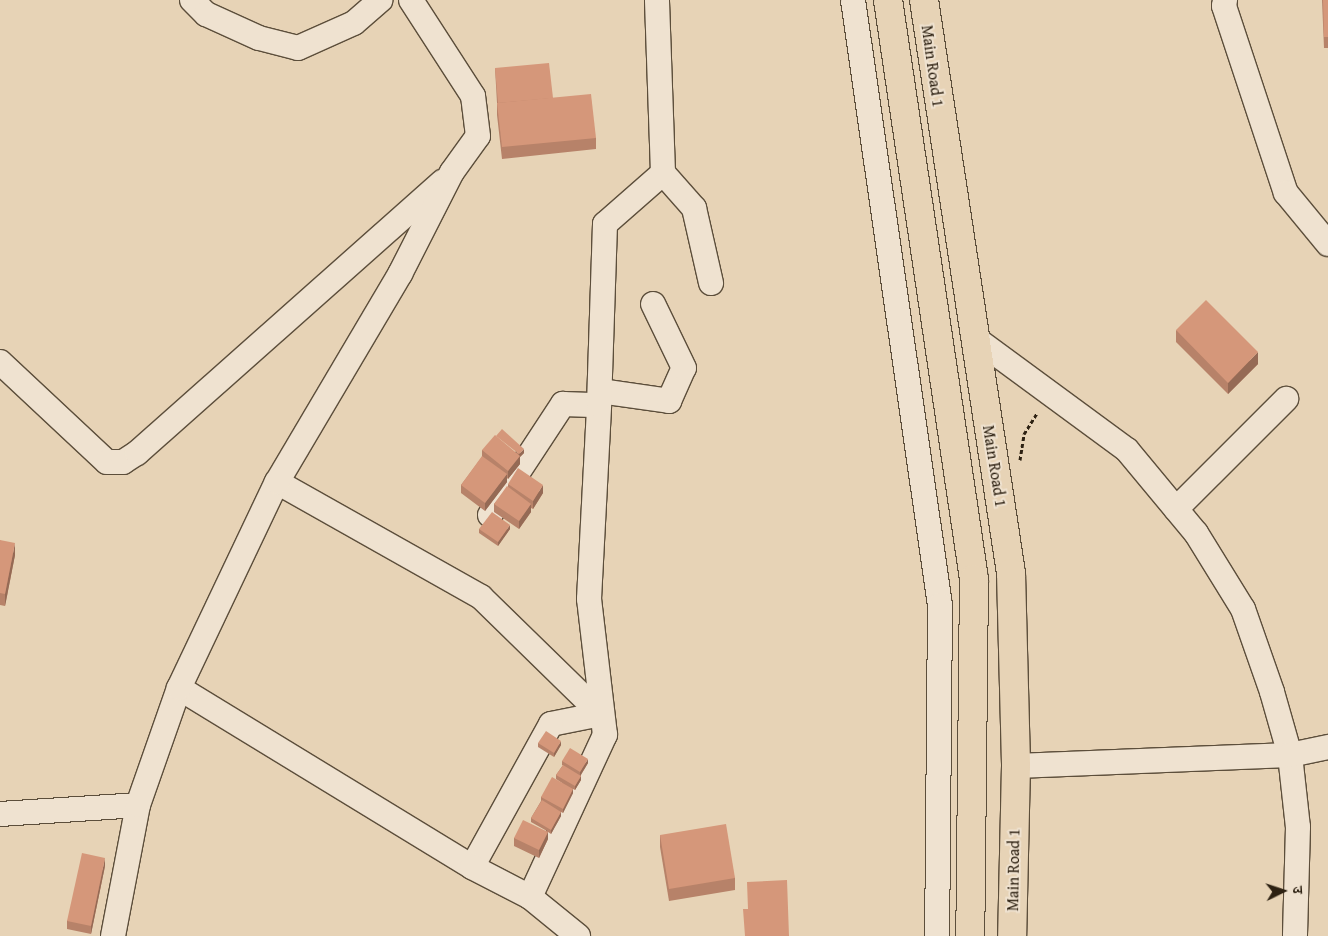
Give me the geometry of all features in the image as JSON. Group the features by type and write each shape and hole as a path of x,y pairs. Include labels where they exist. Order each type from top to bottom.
{"main road":[{"path":"888,0 974,579 970,936"},
{"name":"Main Road 1","path":"924,0 1011,573 1016,766 1012,936"}],"street":[{"path":"192,0 206,14 258,38 298,48 354,23 380,0"},
{"path":"113,936 138,806 179,688 277,482 400,274 452,172 478,136 473,96 411,0"},
{"path":"657,0 663,173 694,208 711,282"},
{"path":"853,0 940,605 937,936"},
{"path":"1226,0 1224,6 1286,193 1328,244"},
{"path":"0,362 107,462 123,462 137,453 452,172"},
{"path":"530,897 605,735 589,599 600,398 605,224 663,173"},
{"path":"490,516 563,404 600,398 669,400 684,368 653,304"},
{"path":"976,339 1127,450 1196,533 1243,609 1272,692 1290,754 1298,827 1295,936"},
{"path":"1176,509 1286,399"},
{"path":"277,482 481,597 602,714"},
{"path":"179,688 472,866 530,897 578,936"},
{"path":"472,866 551,724 602,714"},
{"path":"1016,766 1290,754 1328,748"},
{"path":"0,814 138,806"}],"building":[{"path":"1323,0 1328,0 1328,37 1324,37"},
{"path":"549,63 553,98 498,103 495,68"},
{"path":"591,94 596,138 502,147 497,103"},
{"path":"1206,300 1258,352 1228,383 1176,330"},
{"path":"502,429 524,449 519,454 496,436"},
{"path":"495,435 520,456 508,471 482,450"},
{"path":"482,456 507,474 485,503 461,485"},
{"path":"518,468 543,485 533,501 508,484"},
{"path":"507,486 531,504 519,521 494,504"},
{"path":"492,512 510,525 498,542 479,529"},
{"path":"0,540 15,543 5,594 0,593"},
{"path":"546,731 561,741 554,753 538,743"},
{"path":"570,748 588,759 580,772 562,761"},
{"path":"563,765 581,776 575,786 556,775"},
{"path":"552,777 573,789 563,809 541,797"},
{"path":"542,800 561,812 551,830 531,818"},
{"path":"523,820 548,832 539,850 514,838"},
{"path":"726,824 735,878 669,889 660,835"},
{"path":"82,853 105,858 91,926 67,921"},
{"path":"787,880 789,936 745,936 743,909 748,909 747,882"}]}
